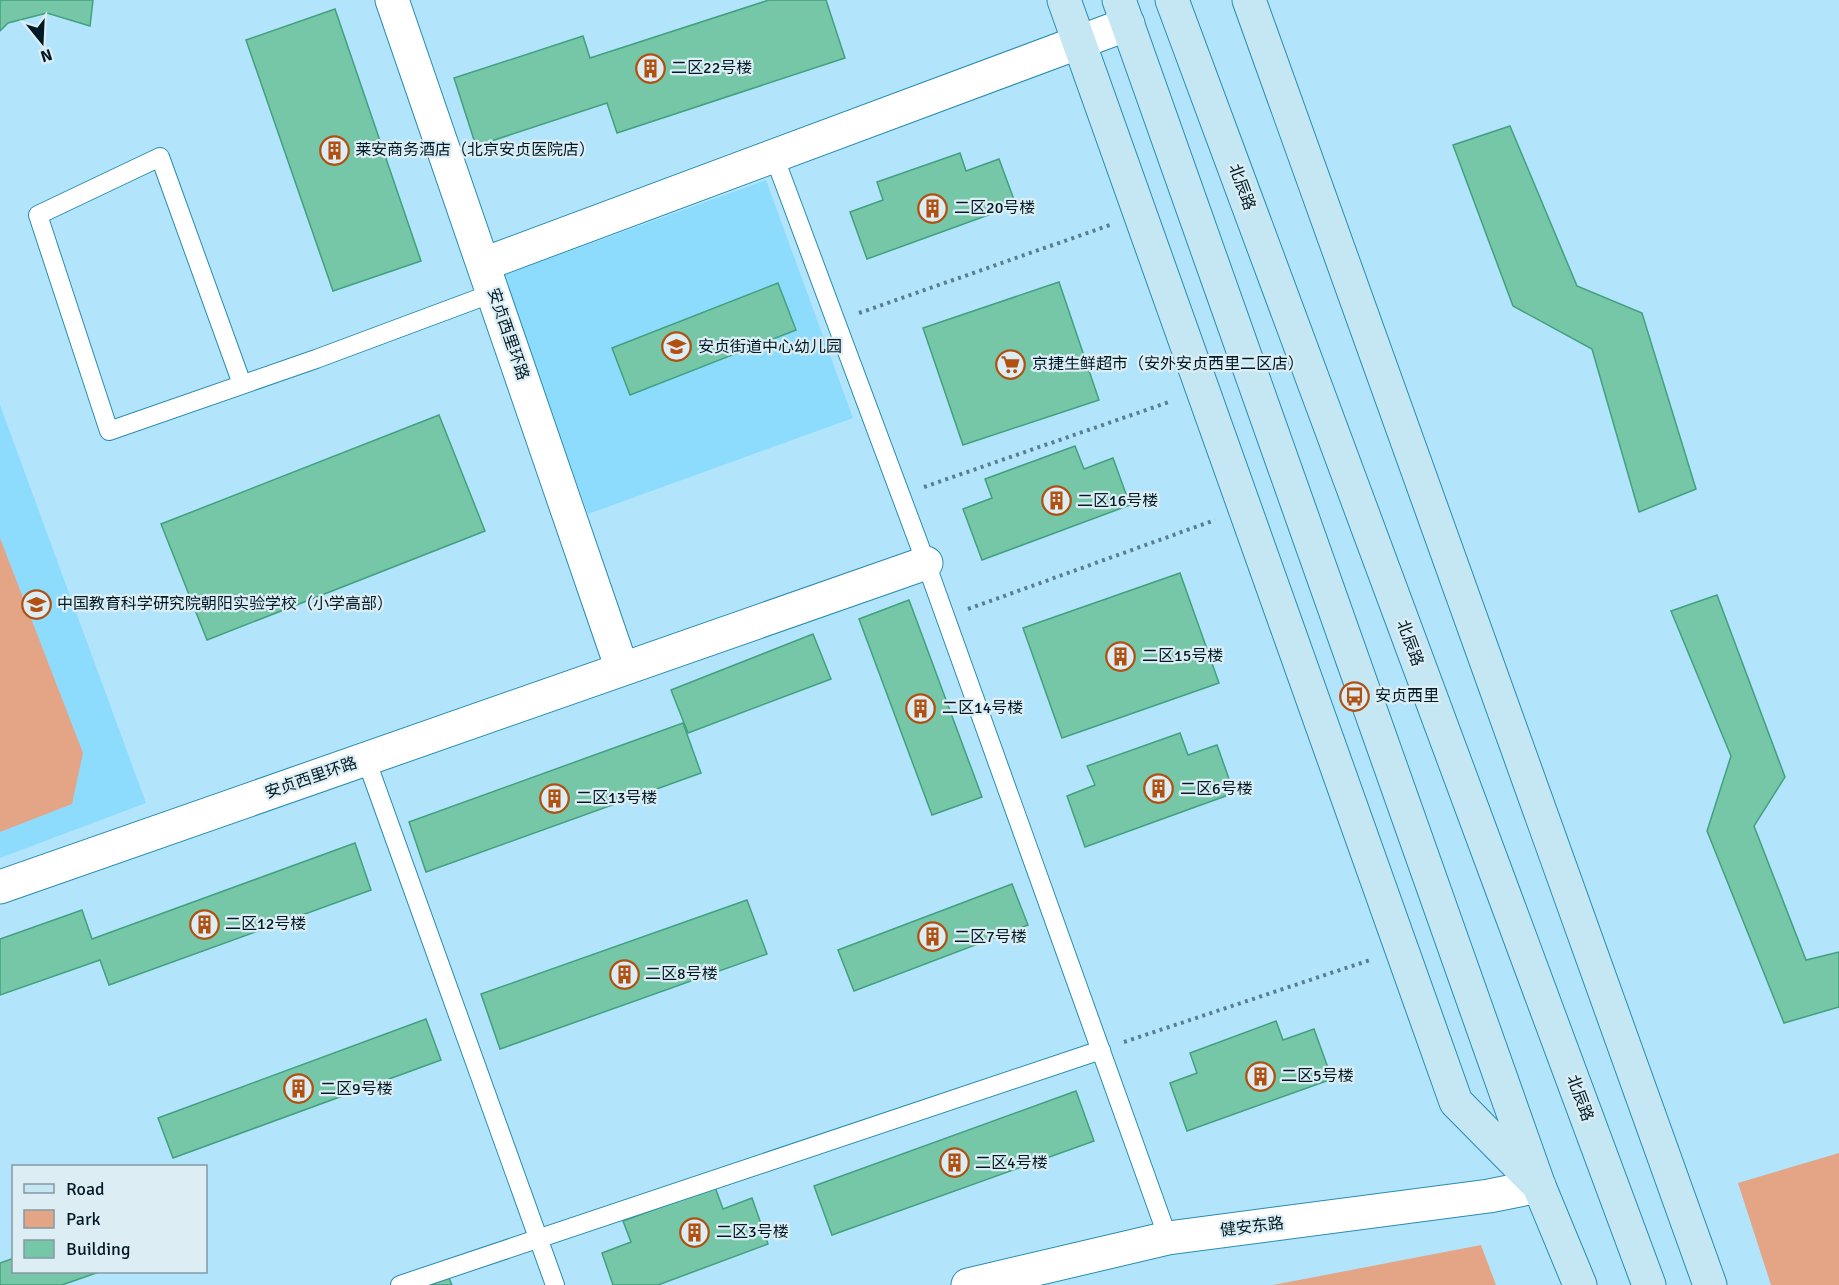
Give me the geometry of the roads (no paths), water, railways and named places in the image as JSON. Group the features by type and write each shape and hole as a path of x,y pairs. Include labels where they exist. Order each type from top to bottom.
{"main road":[{"path":"1064,0 1456,1102 1539,1186"},
{"path":"1249,0 1710,1285"},
{"name":"北辰路","path":"1175,1 1649,1285"},
{"path":"1124,12 1539,1186 1580,1285"}],"street":[{"name":"安贞西里环路","path":"392,0 622,669"},
{"path":"489,278 774,156 1080,41 1124,12"},
{"name":"安贞西里环路","path":"0,887 926,563"},
{"name":"健安东路","path":"968,1285 1168,1238 1489,1196 1539,1186"}],"lane":[{"path":"774,156 926,563 1168,1238"},
{"path":"242,384 159,157 38,215 109,431 242,384 489,278"},
{"path":"366,759 555,1285"},
{"path":"400,1285 1101,1050"}],"place":[{"name":"二区22号楼","path":"650,68"},
{"name":"莱安商务酒店（北京安贞医院店）","path":"334,150"},
{"name":"二区20号楼","path":"933,208"},
{"name":"安贞街道中心幼儿园","path":"677,347"},
{"name":"京捷生鲜超市（安外安贞西里二区店）","path":"1011,364"},
{"name":"二区16号楼","path":"1056,501"},
{"name":"中国教育科学研究院朝阳实验学校（小学高部）","path":"36,604"},
{"name":"二区15号楼","path":"1121,656"},
{"name":"安贞西里","path":"1354,696"},
{"name":"二区14号楼","path":"921,708"},
{"name":"二区6号楼","path":"1159,789"},
{"name":"二区13号楼","path":"555,798"},
{"name":"二区12号楼","path":"204,924"},
{"name":"二区7号楼","path":"933,937"},
{"name":"二区8号楼","path":"624,974"},
{"name":"二区5号楼","path":"1260,1076"},
{"name":"二区9号楼","path":"299,1089"},
{"name":"二区4号楼","path":"954,1163"},
{"name":"二区3号楼","path":"695,1232"}]}
